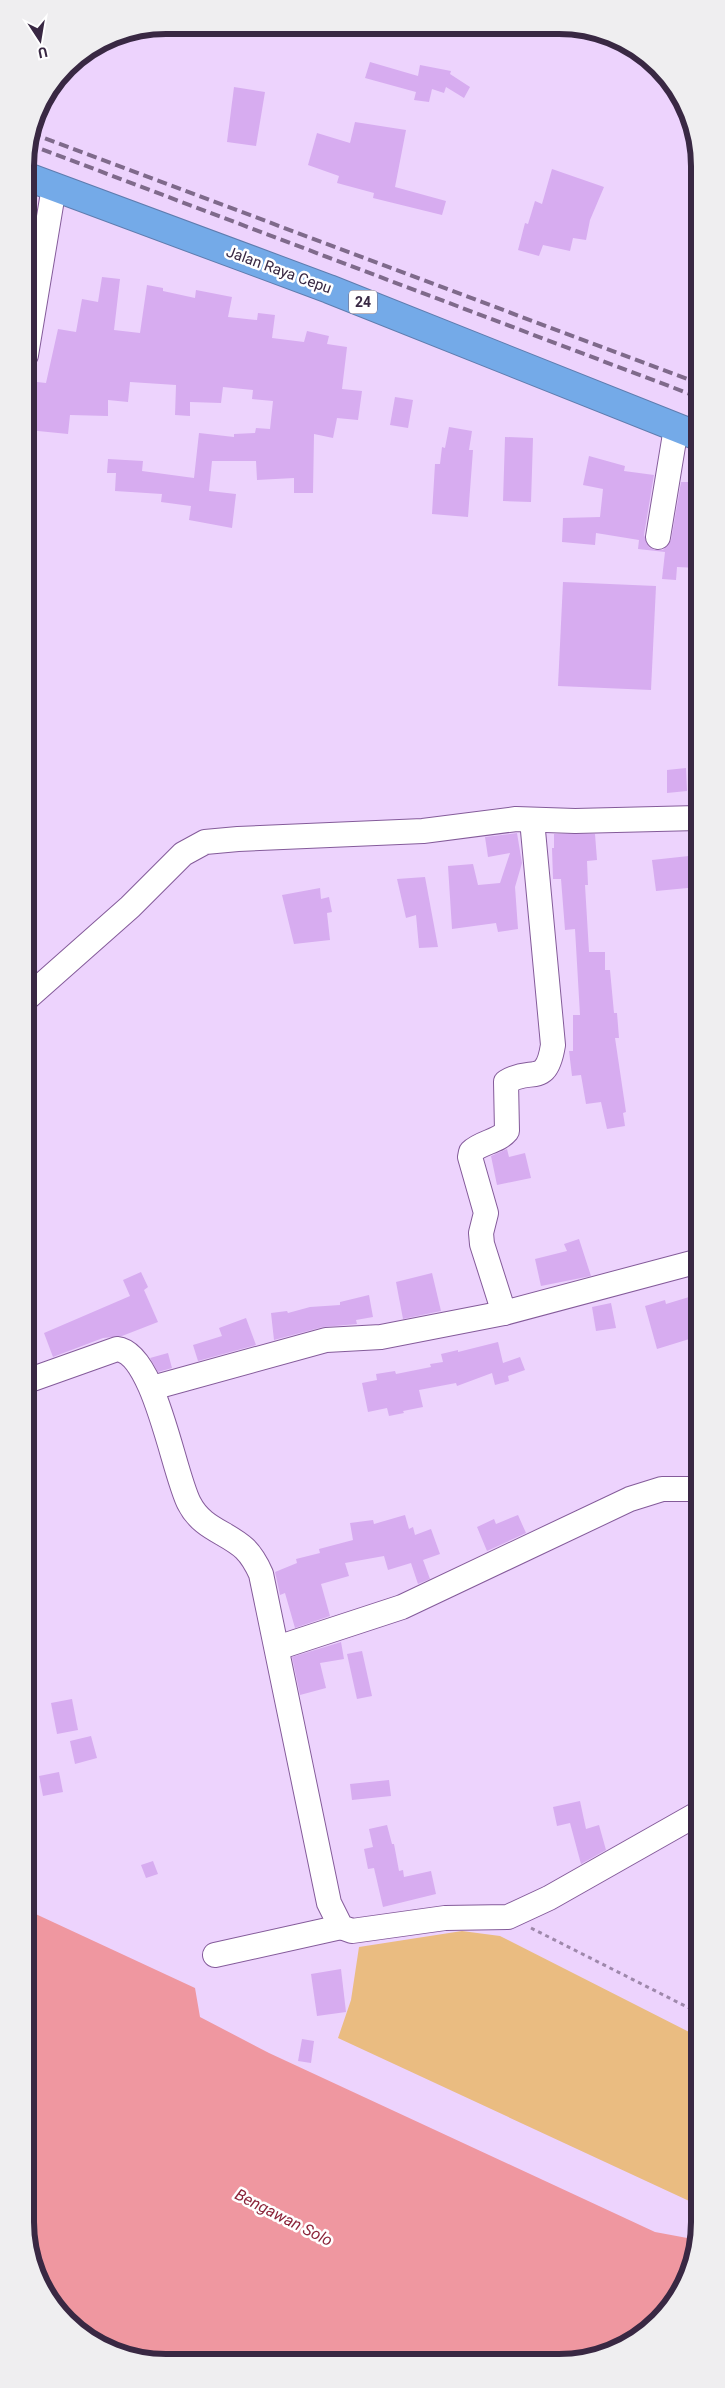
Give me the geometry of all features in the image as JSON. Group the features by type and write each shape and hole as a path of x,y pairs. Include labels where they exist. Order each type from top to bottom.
{"highway":[{"name":"Jalan Raya Cepu","path":"34,179 329,289 687,432"}],"street":[{"path":"34,306 54,187"},
{"path":"658,537 687,432"},
{"path":"34,992 130,907 183,854 205,842 238,838 423,831 516,819 691,818"},
{"path":"504,1313 482,1244 481,1233 486,1213 470,1158 471,1152 477,1147 503,1136 507,1131 506,1082 541,1072 550,1064 552,1045 532,820"},
{"path":"152,1388 326,1340 381,1337 504,1313 691,1263"},
{"path":"34,1379 117,1349 125,1350 132,1355 152,1388 189,1504 202,1521 244,1548 255,1561 261,1574 329,1902 341,1927"},
{"path":"277,1648 402,1607 630,1499 662,1489 691,1489"},
{"path":"215,1955 341,1927 352,1931 445,1918 508,1917 549,1898 691,1818"}],"path":[{"path":"508,1917 691,2008"}],"shaded area":[{"path":"462,1931 500,1936 691,2033 691,2202 338,2038 351,2000 359,1947"}],"water":[{"name":"Bengawan Solo","path":"34,1913 195,1988 200,2017 269,2053 655,2232 690,2239 687,2257 674,2288 653,2316 640,2327 626,2337 585,2352 568,2354 157,2354 131,2350 99,2337 72,2316 56,2296 47,2281 36,2248 34,2231"}],"building":[{"path":"370,62 418,76 420,65 451,71 450,74 470,87 464,98 446,87 444,93 432,89 429,102 414,100 416,92 365,78"},
{"path":"234,87 265,92 256,146 227,142"},
{"path":"355,122 406,130 395,187 446,201 442,215 373,198 374,193 337,183 339,176 308,165 317,133 350,143"},
{"path":"552,169 604,187 590,220 586,240 573,238 570,251 543,245 539,256 518,250 525,223 528,224 535,201 542,204"},
{"path":"102,277 120,279 114,330 140,333 147,285 163,288 163,291 195,298 196,290 232,297 228,317 257,320 258,313 275,315 272,338 304,342 307,331 329,336 327,344 347,347 342,389 362,391 358,420 337,418 333,438 314,434 313,493 294,493 294,478 257,480 256,461 212,461 209,491 236,494 232,528 189,520 191,506 161,502 162,494 115,491 116,473 107,473 108,459 143,461 142,471 194,478 199,433 234,437 234,434 255,433 256,428 270,429 273,401 252,399 253,390 223,387 221,403 190,402 190,416 175,415 176,385 130,382 128,402 108,400 108,416 70,415 68,434 34,431 37,382 46,383 58,329 76,332 82,299 98,302"},
{"path":"395,397 413,400 408,428 390,425"},
{"path":"449,427 472,431 469,450 473,450 468,517 432,514 435,464 440,464 442,447 445,448"},
{"path":"505,437 533,438 531,502 503,501"},
{"path":"589,456 625,466 624,471 654,475 644,535 649,547 655,550 663,550 671,540 681,482 691,482 691,568 677,567 676,580 662,579 665,552 638,549 639,540 596,533 595,545 562,542 563,518 600,517 603,489 583,485"},
{"path":"563,582 656,586 651,690 558,686"},
{"path":"686,768 687,791 667,793 667,770"},
{"path":"517,833 522,863 515,887 518,929 498,932 496,923 452,929 448,866 473,864 478,885 500,883 510,853 488,857 485,837"},
{"path":"554,834 595,834 597,860 587,861 588,885 585,885 589,952 605,952 605,970 610,970 614,1013 617,1013 619,1038 615,1038 626,1112 623,1113 625,1126 607,1129 601,1102 586,1104 581,1075 572,1076 569,1051 573,1051 573,1015 580,1015 575,929 565,930 561,879 553,879 552,848 554,848"},
{"path":"691,856 691,888 656,891 652,860"},
{"path":"425,877 438,947 419,948 416,915 406,918 397,879"},
{"path":"320,888 321,899 329,897 332,912 327,913 330,940 294,944 282,895"},
{"path":"507,1149 509,1157 525,1153 531,1178 497,1185 491,1156"},
{"path":"579,1239 591,1276 541,1286 535,1259 567,1251 564,1244"},
{"path":"141,1272 148,1287 144,1290 158,1322 122,1336 103,1338 53,1357 44,1333 130,1296 123,1280"},
{"path":"432,1273 441,1311 403,1319 396,1282"},
{"path":"369,1295 373,1317 356,1320 357,1324 323,1327 274,1340 271,1313 287,1311 288,1313 310,1307 340,1305 340,1302"},
{"path":"691,1296 691,1338 657,1349 645,1306 665,1300 666,1304"},
{"path":"611,1303 616,1328 596,1331 592,1307"},
{"path":"246,1318 256,1345 198,1361 193,1345 222,1336 219,1328"},
{"path":"498,1342 503,1363 520,1357 525,1370 508,1376 509,1381 495,1385 492,1373 457,1386 456,1383 419,1390 423,1407 403,1411 404,1413 389,1416 387,1408 368,1412 362,1383 377,1380 376,1374 395,1371 396,1374 431,1367 430,1364 443,1362 441,1354 458,1350 458,1352"},
{"path":"168,1353 172,1368 158,1372 150,1358"},
{"path":"405,1515 409,1529 413,1527 415,1535 431,1529 440,1554 423,1560 430,1579 418,1584 411,1563 388,1570 384,1556 345,1563 349,1576 321,1584 330,1616 295,1628 285,1593 280,1595 275,1572 297,1563 296,1559 320,1553 319,1549 353,1540 350,1523 373,1520 374,1524"},
{"path":"518,1515 526,1533 487,1551 477,1527 494,1519 496,1524"},
{"path":"341,1642 344,1659 320,1663 326,1688 300,1695 292,1657"},
{"path":"362,1651 372,1696 357,1699 347,1654"},
{"path":"72,1699 78,1730 57,1734 51,1703"},
{"path":"91,1736 97,1758 75,1764 70,1741"},
{"path":"59,1772 63,1792 43,1796 39,1776"},
{"path":"389,1780 391,1796 352,1800 350,1784"},
{"path":"580,1801 586,1829 599,1825 606,1850 581,1864 570,1823 557,1826 553,1807"},
{"path":"387,1825 392,1844 394,1844 399,1871 403,1870 404,1877 431,1871 436,1894 383,1907 374,1868 368,1869 364,1849 373,1847 369,1829"},
{"path":"153,1861 158,1874 146,1878 141,1865"},
{"path":"341,1969 346,2012 317,2016 311,1974"},
{"path":"302,2039 314,2041 311,2063 298,2061"}],"railway":[{"path":"37,135 691,380"},
{"path":"35,147 691,394"}]}
